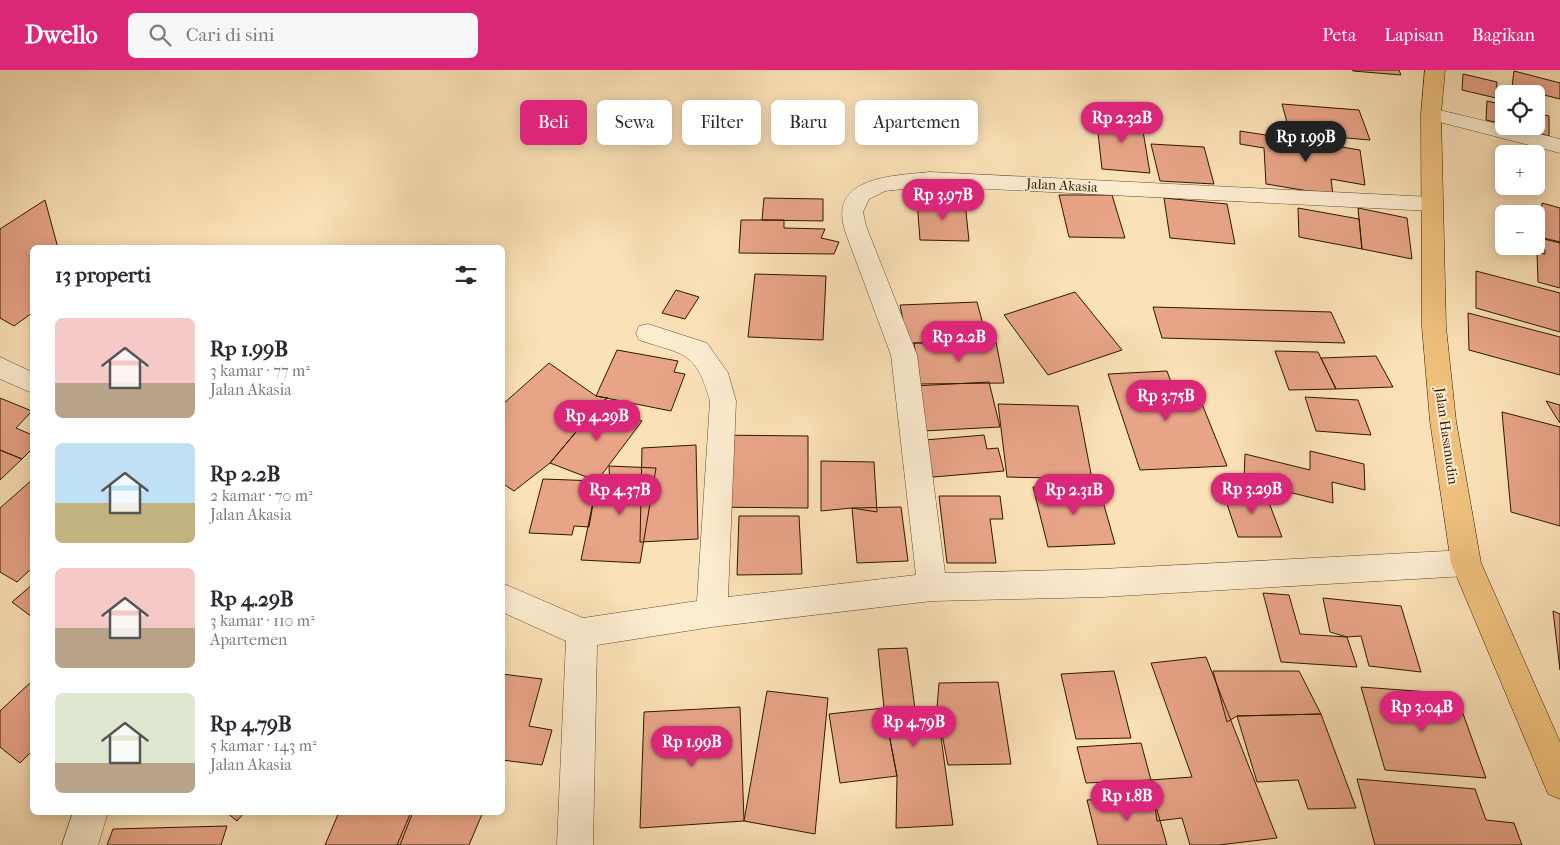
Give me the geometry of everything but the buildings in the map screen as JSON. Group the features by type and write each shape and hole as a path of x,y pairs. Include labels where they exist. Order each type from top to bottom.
{"main road":[{"name":"Jalan Hasanudin","path":"1435,70 1431,114 1434,327 1443,421 1466,563 1556,767"}],"street":[{"path":"1431,114 1560,146"},
{"name":"Jalan Akasia","path":"932,587 904,355 856,231 852,214 856,199 866,189 930,179 1432,204"},
{"path":"648,333 698,350 715,374 723,401 712,613"},
{"path":"0,367 30,382"},
{"path":"505,599 582,634 712,613 932,587 1102,583 1466,563"},
{"path":"575,845 582,634"},
{"path":"80,845 90,815"}]}
